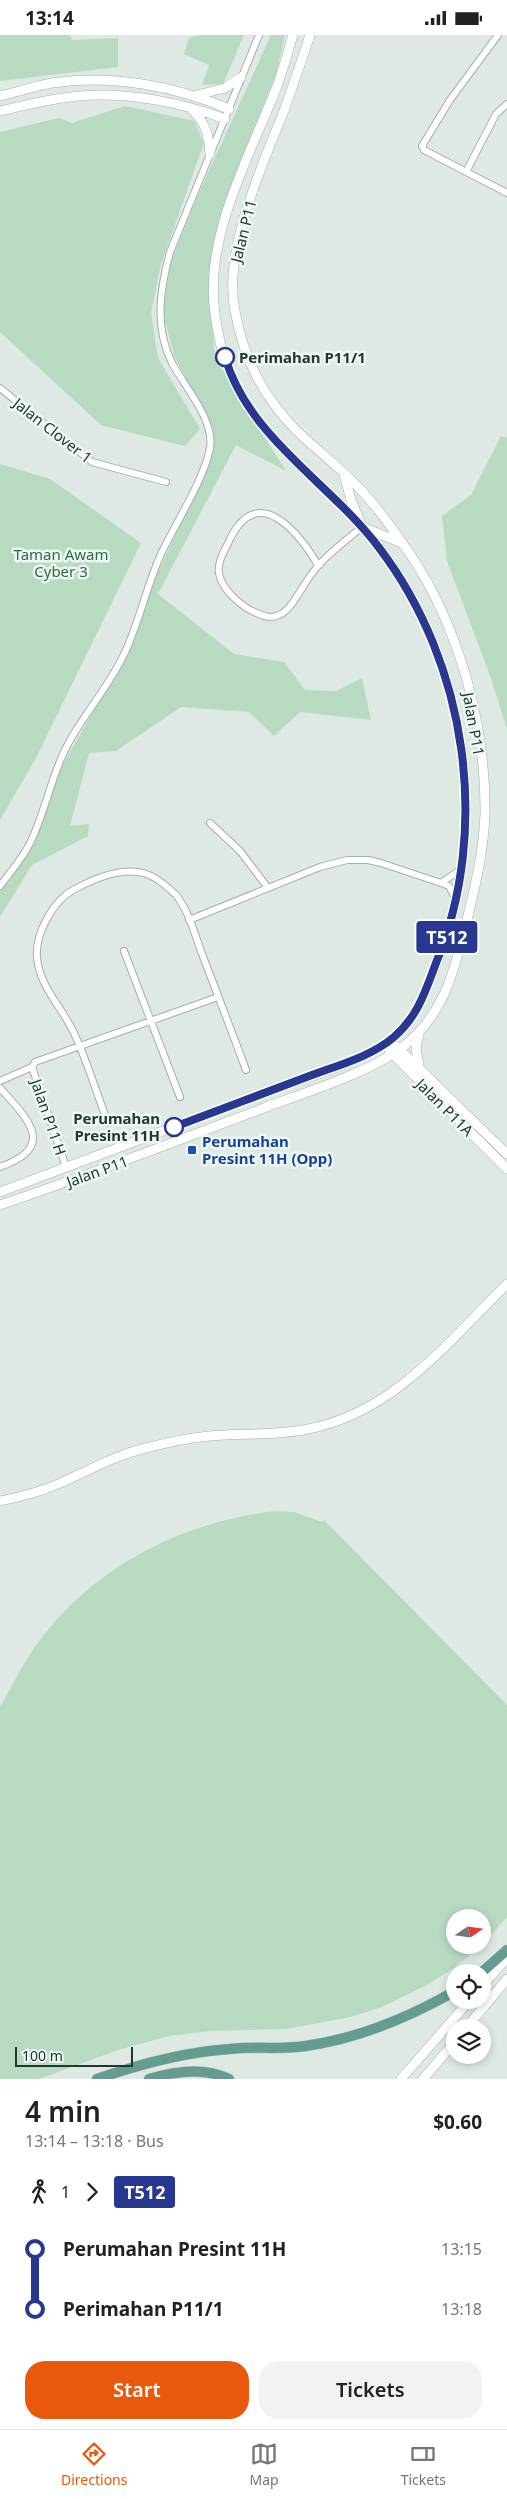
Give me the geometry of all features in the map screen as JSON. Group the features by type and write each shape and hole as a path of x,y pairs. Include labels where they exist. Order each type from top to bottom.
{"main road":[{"name":"Jalan P11","path":"0,1192 318,1073 388,1042 410,1023 417,1011 446,939 456,900 462,867 465,819 462,747 452,699 436,647 407,589 380,549 362,527 264,427 230,374 220,341 214,310 213,285 222,226 234,189 264,117 293,35"},
{"name":"Jalan P11","path":"0,1205 322,1086 396,1051 420,1033 430,1022 446,993 461,944 477,875 483,841 485,810 479,742 469,692 459,657 434,593 380,511 344,473 300,434 266,396 252,369 241,337 234,306 234,259 262,163 282,115 310,35"},
{"path":"197,95 225,88 241,77"},
{"path":"0,96 52,83 82,81 149,85 197,95 229,109"},
{"path":"0,111 82,96 147,100 225,119"},
{"path":"190,109 205,125 209,138 210,154"},
{"path":"264,117 266,124 272,126 282,115"},
{"path":"253,143 261,137 266,139 262,163"},
{"path":"344,473 351,500 362,527 402,543"},
{"path":"419,1067 416,1048 420,1033"},
{"name":"Jalan P11A","path":"388,1042 507,1169"},
{"name":"Jalan P11A","path":"396,1051 419,1067 507,1154"},
{"path":"52,1187 66,1167 88,1174"},
{"path":"0,1501 35,1493 119,1456 147,1447 209,1436 281,1433 308,1429 337,1422 358,1414 411,1379 507,1285"},
{"path":"491,1964 507,1950"},
{"path":"491,1976 507,1958"},
{"path":"474,2019 507,1979"},
{"path":"97,2079 187,2053 233,2048 285,2049 350,2037 408,2017 446,1996"},
{"path":"401,2079 462,2009"},
{"path":"423,2079 446,2052"},
{"path":"149,2079 170,2074 202,2072 221,2075 230,2079"}],"street":[{"path":"0,886 30,844 56,768 68,743 112,677 127,649 160,556 196,485 210,447 210,433 206,422 171,361 159,314 162,285 170,252 259,35"},
{"path":"498,35 450,100 422,146 424,150 507,193"},
{"path":"466,172 496,113 507,104"},
{"name":"Jalan Clover 1","path":"0,388 92,462 166,482"},
{"path":"318,565 306,545 281,521 262,511 249,514 236,527 222,555 219,572 227,591 246,607 264,617 279,616 290,607 318,565 362,527"},
{"path":"210,823 240,851 268,888"},
{"path":"189,920 320,867 347,860 368,860 381,863 441,883 449,886 456,900"},
{"path":"441,883 457,874 462,867"},
{"path":"108,1123 79,1045 64,1015 45,986 39,973 36,956 38,943 56,904 68,893 102,876 128,872 148,875 175,895 189,920 246,1071"},
{"path":"124,951 180,1097"},
{"path":"0,1081 32,1067 35,1061 218,997"},
{"name":"Jalan P11 H","path":"32,1067 66,1167"},
{"path":"0,1088 21,1111 34,1135 32,1147 26,1155 19,1161 0,1167"}],"green space":[{"path":"0,35 70,35 72,40 118,38 118,67 0,81"},
{"path":"200,35 244,35 223,84 202,85 209,65 184,54 189,38"},
{"path":"271,35 285,35 277,71 220,218 209,281 215,359 286,471 236,445 158,594 234,654 284,662 305,690 336,691 362,678 371,720 300,712 274,736 249,712 181,707 116,751 89,753 70,826 89,824 88,836 32,865 0,917 0,891 35,843 59,771 93,712 207,467 213,428 175,358 163,313 171,261 197,197"},
{"path":"125,106 194,121 204,143 161,264 151,313 158,358 200,429 185,446 101,425 0,332 0,132 59,118 72,123"},
{"path":"501,436 507,438 507,729 491,678 447,561 442,516 471,495"},
{"name":"Taman Awam Cyber 3","path":"0,464 50,479 141,543 36,758 0,820"},
{"path":"275,1511 294,1512 322,1522 324,1520 507,1705 507,1917 491,1935 491,1909 446,1909 446,1954 471,1954 459,1964 446,1964 446,1973 427,1985 382,2007 351,2017 286,2029 210,2031 169,2036 118,2050 39,2079 0,2079 0,1707 41,1639 70,1606 94,1584 121,1565 179,1535 243,1516"}],"bus line":[{"name":"T512","path":"174,1127 355,1059 391,1039 410,1023 417,1011 446,939 462,867 464,838 465,809 462,747 452,699 436,647 407,589 380,549 362,527 281,447 264,427 247,404 230,374 225,357"}],"place":[{"name":"Perimahan P11/1","path":"225,357"},
{"name":"Perumahan Presint 11H","path":"174,1127"},
{"name":"Perumahan Presint 11H (Opp)","path":"192,1150"}]}
